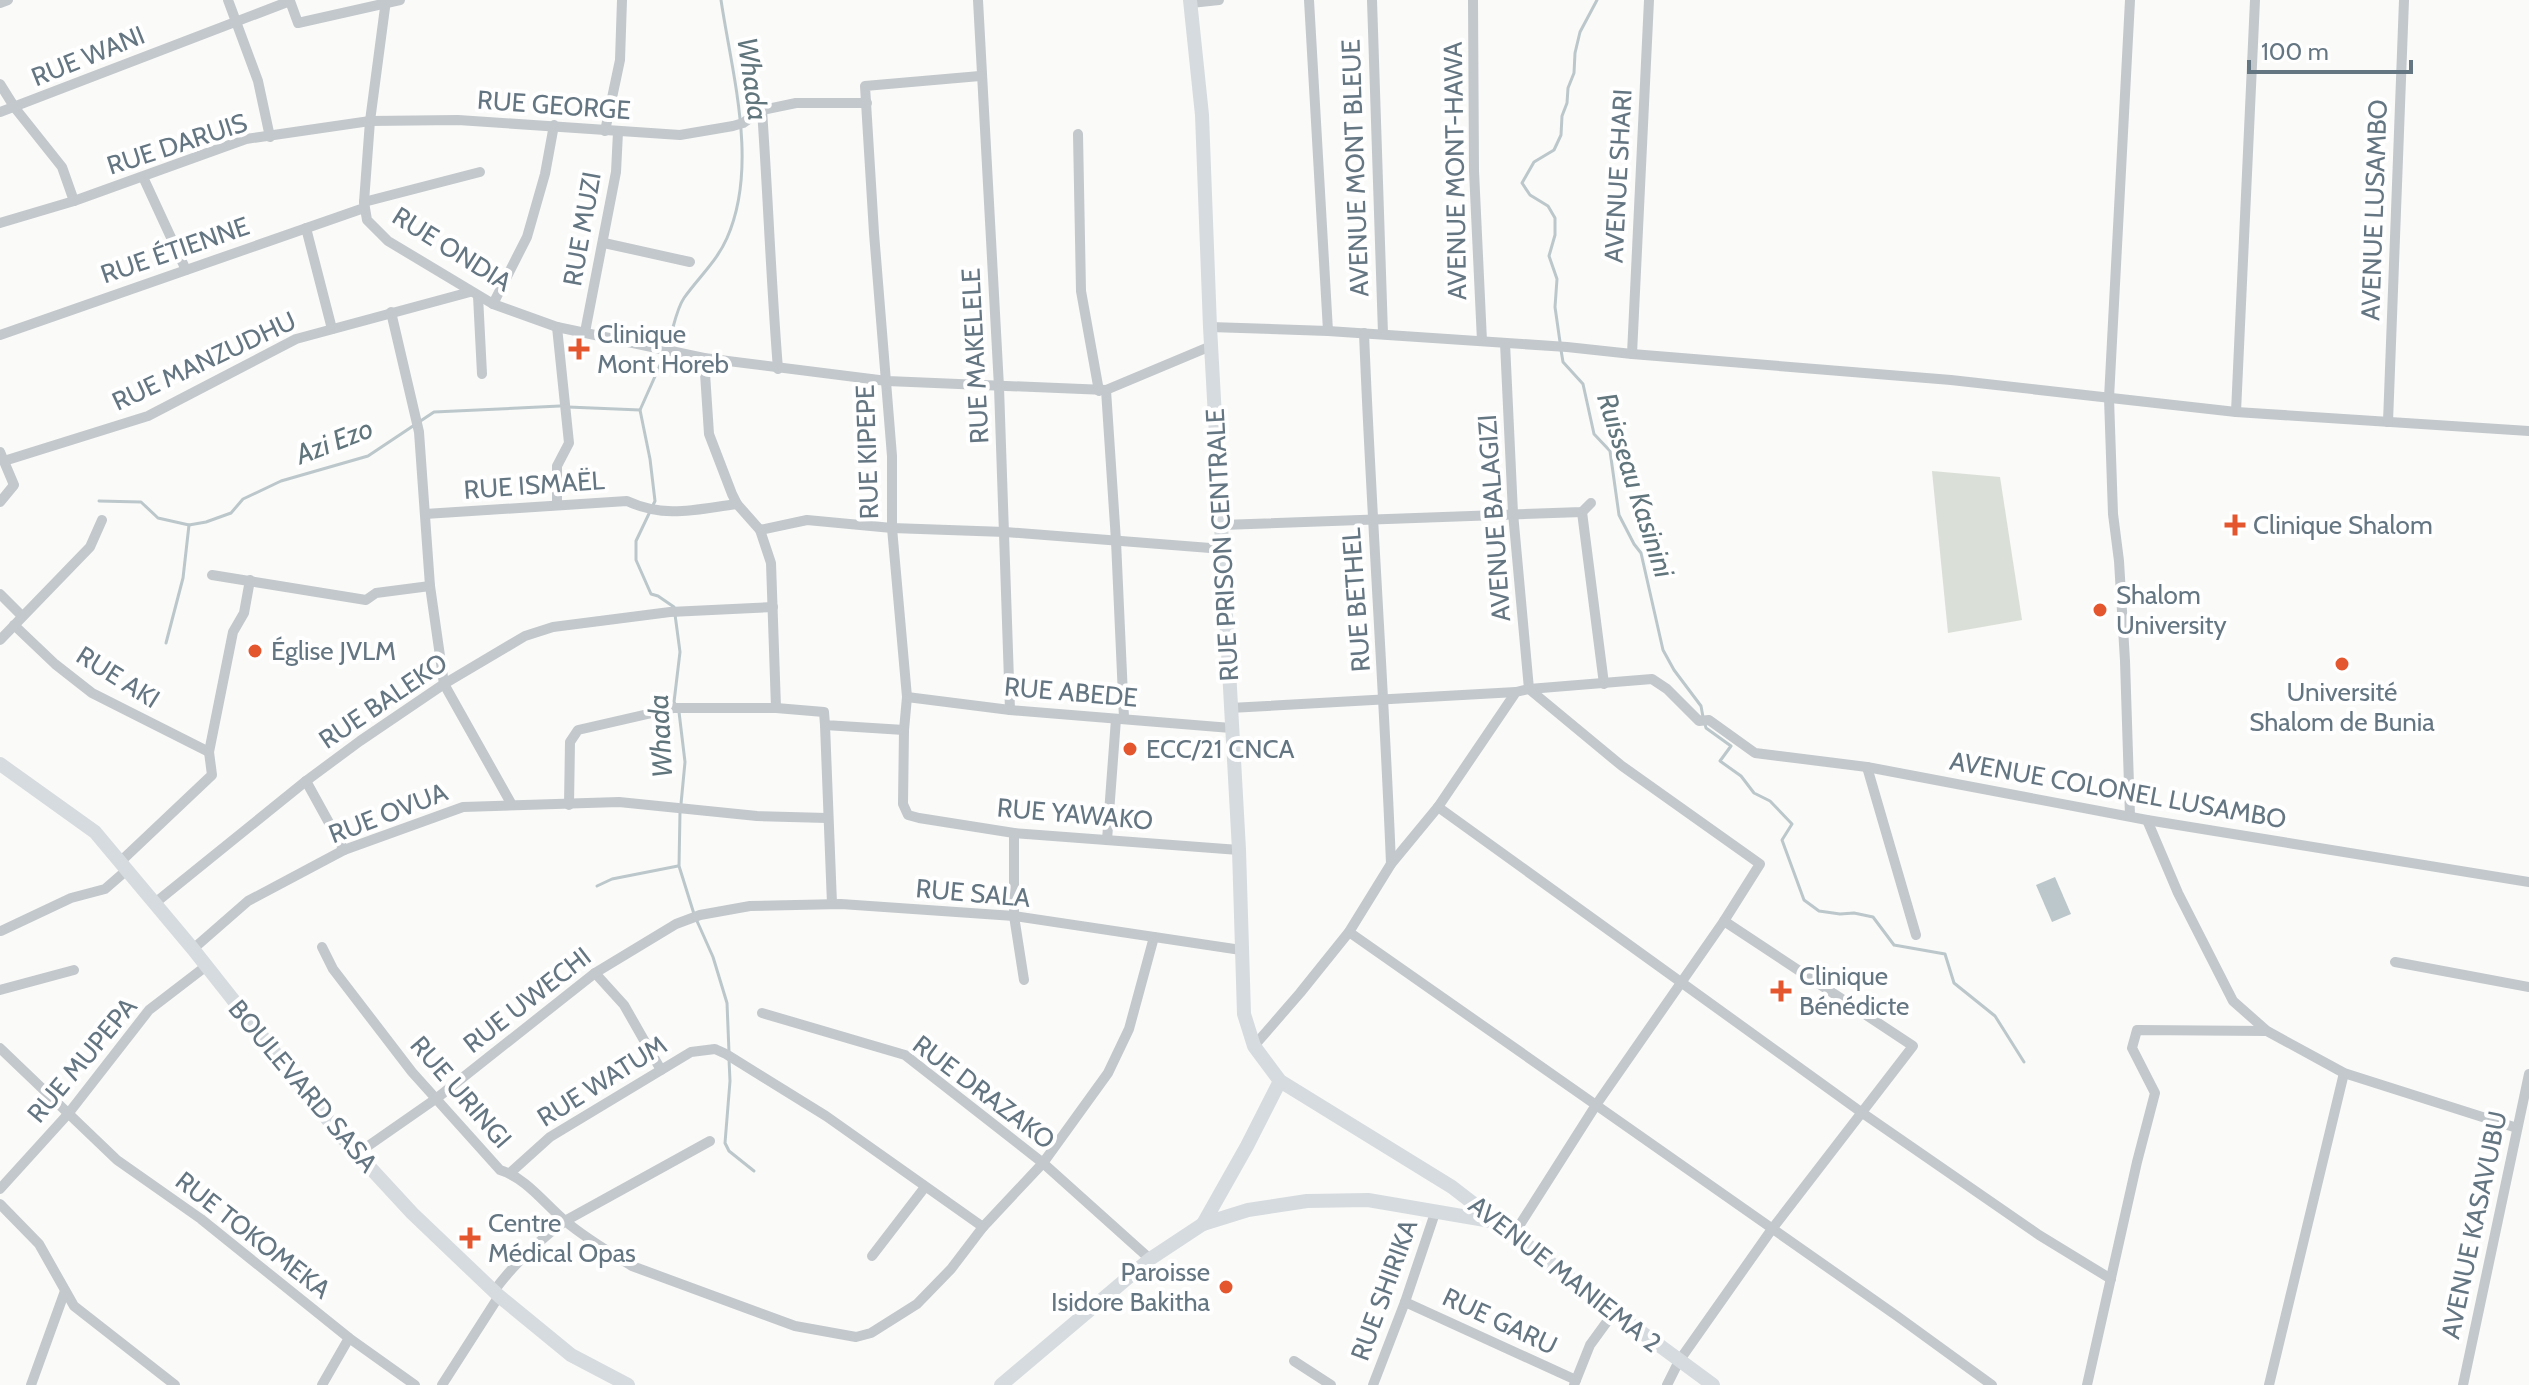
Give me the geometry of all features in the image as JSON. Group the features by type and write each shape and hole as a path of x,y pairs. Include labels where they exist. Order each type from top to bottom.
{"street":[{"path":"0,3 8,0"},
{"path":"228,0 258,81 270,137"},
{"path":"386,1 400,0"},
{"path":"605,131 620,60 622,0"},
{"name":"RUE MAKELELE","path":"978,0 999,387 1010,710"},
{"path":"1190,2 1219,0"},
{"path":"1309,0 1328,331"},
{"name":"AVENUE MONT BLEUE","path":"1372,0 1383,334"},
{"name":"AVENUE MONT-HAWA","path":"1473,0 1474,171 1482,341"},
{"name":"AVENUE SHARI","path":"1632,354 1649,0"},
{"path":"2130,0 2109,398 2113,514 2124,647 2130,816"},
{"path":"2236,412 2255,0"},
{"name":"AVENUE LUSAMBO","path":"2388,422 2404,0"},
{"name":"RUE WANI","path":"0,112 290,1 298,23 386,1"},
{"name":"RUE ONDIA","path":"386,1 370,121 364,205 367,220 388,241 474,294 557,327 704,358 887,381 1103,391"},
{"name":"RUE PRISON CENTRALE","path":"1190,2 1202,115 1210,327 1239,850 1244,1014 1254,1046 1280,1081"},
{"name":"RUE KIPEPE","path":"908,815 903,804 907,697 892,528 892,456 865,86 980,76"},
{"path":"0,84 62,167 74,201"},
{"path":"778,369 762,110 796,103 867,103"},
{"name":"RUE GEORGE","path":"370,121 458,120 680,135 738,125 762,110"},
{"name":"RUE DARUIS","path":"0,223 74,201 246,139 370,121"},
{"path":"493,304 527,237 545,174 554,125"},
{"name":"RUE MUZI","path":"585,332 616,172 618,132"},
{"path":"1078,134 1081,291 1103,391 1116,541 1120,719 1107,840"},
{"name":"RUE ÉTIENNE","path":"0,335 364,205 480,172"},
{"path":"143,177 186,270"},
{"path":"306,228 332,329"},
{"path":"604,243 690,262"},
{"path":"474,294 482,374"},
{"name":"RUE MANZUDHU","path":"2,457 148,416 296,339 391,312 474,294"},
{"path":"391,312 419,432 430,586 444,684 512,805"},
{"path":"557,327 569,443 557,466 557,505"},
{"path":"1210,327 1383,334 1561,347 1951,380 2236,412 2529,431"},
{"name":"RUE BETHEL","path":"1364,333 1391,864"},
{"name":"AVENUE BALAGIZI","path":"1505,343 1513,513 1529,689"},
{"path":"1103,391 1211,346"},
{"path":"704,358 709,434 737,504 760,530 771,563 776,708"},
{"path":"0,502 14,485 2,457"},
{"name":"RUE ISMAËL","path":"425,514 627,501 669,513 737,504"},
{"path":"1222,525 1582,512 1591,503"},
{"path":"1582,512 1604,684"},
{"path":"0,640 90,547 102,520"},
{"path":"760,530 807,520 1223,549"},
{"path":"212,575 366,600 376,593 430,586"},
{"path":"1,931 71,898 105,889 212,775 209,752 233,632 244,613 250,580"},
{"path":"0,594 22,616"},
{"name":"RUE BALEKO","path":"155,903 360,741 444,684 525,636 553,627 675,612 773,607"},
{"name":"RUE AKI","path":"14,625 55,664 92,693 209,752"},
{"name":"AVENUE COLONEL LUSAMBO","path":"1230,708 1516,692 1652,679 1704,720 1755,753 1867,767 2147,820 2529,882"},
{"path":"1514,1234 1596,1105 1682,983 1760,864 1622,766 1529,689"},
{"path":"1254,1046 1349,932 1391,864 1438,807 1516,692"},
{"name":"RUE ABEDE","path":"907,697 1010,710 1231,728"},
{"path":"569,805 570,742 578,730 677,708 776,708 824,712 832,904"},
{"path":"825,725 904,730"},
{"name":"BOULEVARD SASA","path":"0,764 95,832 193,949 340,1135 412,1213 496,1293 571,1355 628,1385"},
{"path":"1867,767 1916,935"},
{"path":"306,781 344,850"},
{"name":"RUE OVUA","path":"193,949 248,901 344,850 463,807 619,802 757,816 827,818"},
{"path":"1438,807 1861,1112 2039,1235 2111,1279"},
{"name":"RUE YAWAKO","path":"908,815 1014,833 1239,850"},
{"path":"2147,820 2178,893 2233,1001 2267,1031 2344,1073 2517,1128"},
{"path":"1014,833 1014,916 1024,980"},
{"name":"RUE SALA","path":"695,917 750,906 832,904 1014,916 1241,950"},
{"name":"RUE UWECHI","path":"358,1153 437,1098 595,973 676,924 695,917"},
{"name":"AVENUE MANIEMA 2","path":"1280,1081 1452,1187 1679,1361 1772,1229 1913,1046 1724,921"},
{"path":"1349,932 1992,1385"},
{"name":"RUE URINGI","path":"322,947 333,969 412,1072 500,1170 516,1175 565,1221 632,1266 795,1326 856,1337 871,1333 917,1304 1043,1163 1108,1073 1129,1029 1154,937"},
{"path":"2395,962 2529,987"},
{"name":"RUE MUPEPA","path":"1,1187 68,1114 149,1010 205,967"},
{"path":"0,990 74,970"},
{"path":"595,973 624,1005 661,1070"},
{"name":"RUE DRAZAKO","path":"762,1013 905,1055 1043,1163 1150,1259"},
{"path":"2087,1385 2152,1088 2132,1048 2137,1030 2267,1031"},
{"name":"RUE TOKOMEKA","path":"0,1048 117,1160 201,1219 349,1338 415,1385"},
{"name":"RUE WATUM","path":"510,1173 550,1137 691,1052 715,1049 826,1116 925,1187"},
{"path":"2269,1385 2344,1073"},
{"name":"AVENUE KASAVUBU","path":"2463,1385 2529,1074"},
{"path":"1203,1224 1280,1081"},
{"path":"442,1385 508,1272 547,1234 710,1141"},
{"path":"872,1256 925,1187 983,1227"},
{"path":"1001,1385 1150,1259 1203,1224 1248,1210 1307,1201 1368,1200 1495,1221"},
{"path":"0,1204 39,1244 74,1306 175,1385"},
{"name":"RUE SHIRIKA","path":"1373,1385 1436,1210"},
{"path":"31,1385 65,1291"},
{"name":"RUE GARU","path":"1405,1302 1575,1383"},
{"path":"1575,1383 1590,1345 1614,1312"},
{"path":"322,1385 349,1338"},
{"path":"1294,1361 1331,1385"},
{"path":"1667,1385 1679,1361 1713,1385"}],"shaded area":[{"path":"1932,471 2000,477 2022,620 1948,633"},
{"path":"2055,877 2071,914 2052,922 2036,885"}],"waterway":[{"name":"Whada","path":"670,338 682,302 727,238 741,181 740,120 721,0"},
{"name":"Ruisseau Kasinini","path":"1560,342 1555,307 1557,279 1549,256 1555,235 1555,218 1548,206 1530,195 1522,183 1534,162 1554,150 1561,135 1562,116 1574,73 1580,32 1597,0"},
{"name":"Ruisseau Kasinini","path":"1561,350 1563,362 1583,384 1594,434 1610,451 1619,515 1641,553 1663,650 1701,706 1703,717"},
{"name":"Whada","path":"665,354 640,410 655,501 636,541 636,560 651,594 674,607 680,652 676,706"},
{"name":"Azi Ezo","path":"419,422 434,412 560,406"},
{"name":"Azi Ezo","path":"568,407 640,410"},
{"name":"Azi Ezo","path":"99,501 141,502 158,518 189,525 206,522 231,513 243,499 281,481 368,456 413,426"},
{"path":"166,643 183,578 189,525"},
{"name":"Whada","path":"679,712 685,762 681,804"},
{"name":"Ruisseau Kasinini","path":"1705,724 1706,728 1731,746 1720,761 1741,776 1754,793 1770,801 1792,824 1782,840 1804,900 1819,911 1873,917 1894,945 1945,954 1954,983 1995,1016 2024,1062"},
{"name":"Whada","path":"680,812 679,866 694,914"},
{"path":"597,886 612,879 678,866"},
{"name":"Whada","path":"697,921 713,957 727,1003 729,1052"},
{"name":"Whada","path":"729,1059 725,1143 729,1151 754,1171"}],"place":[{"name":"Clinique Mont Horeb","path":"579,349"},
{"name":"Clinique Shalom","path":"2235,525"},
{"name":"Shalom University","path":"2100,610"},
{"name":"Église JVLM","path":"255,651"},
{"name":"Université Shalom de Bunia","path":"2342,664"},
{"name":"ECC/21 CNCA","path":"1130,749"},
{"name":"Clinique Bénédicte","path":"1781,991"},
{"name":"Centre Médical Opas","path":"470,1238"},
{"name":"Paroisse Isidore Bakitha","path":"1226,1287"}]}
